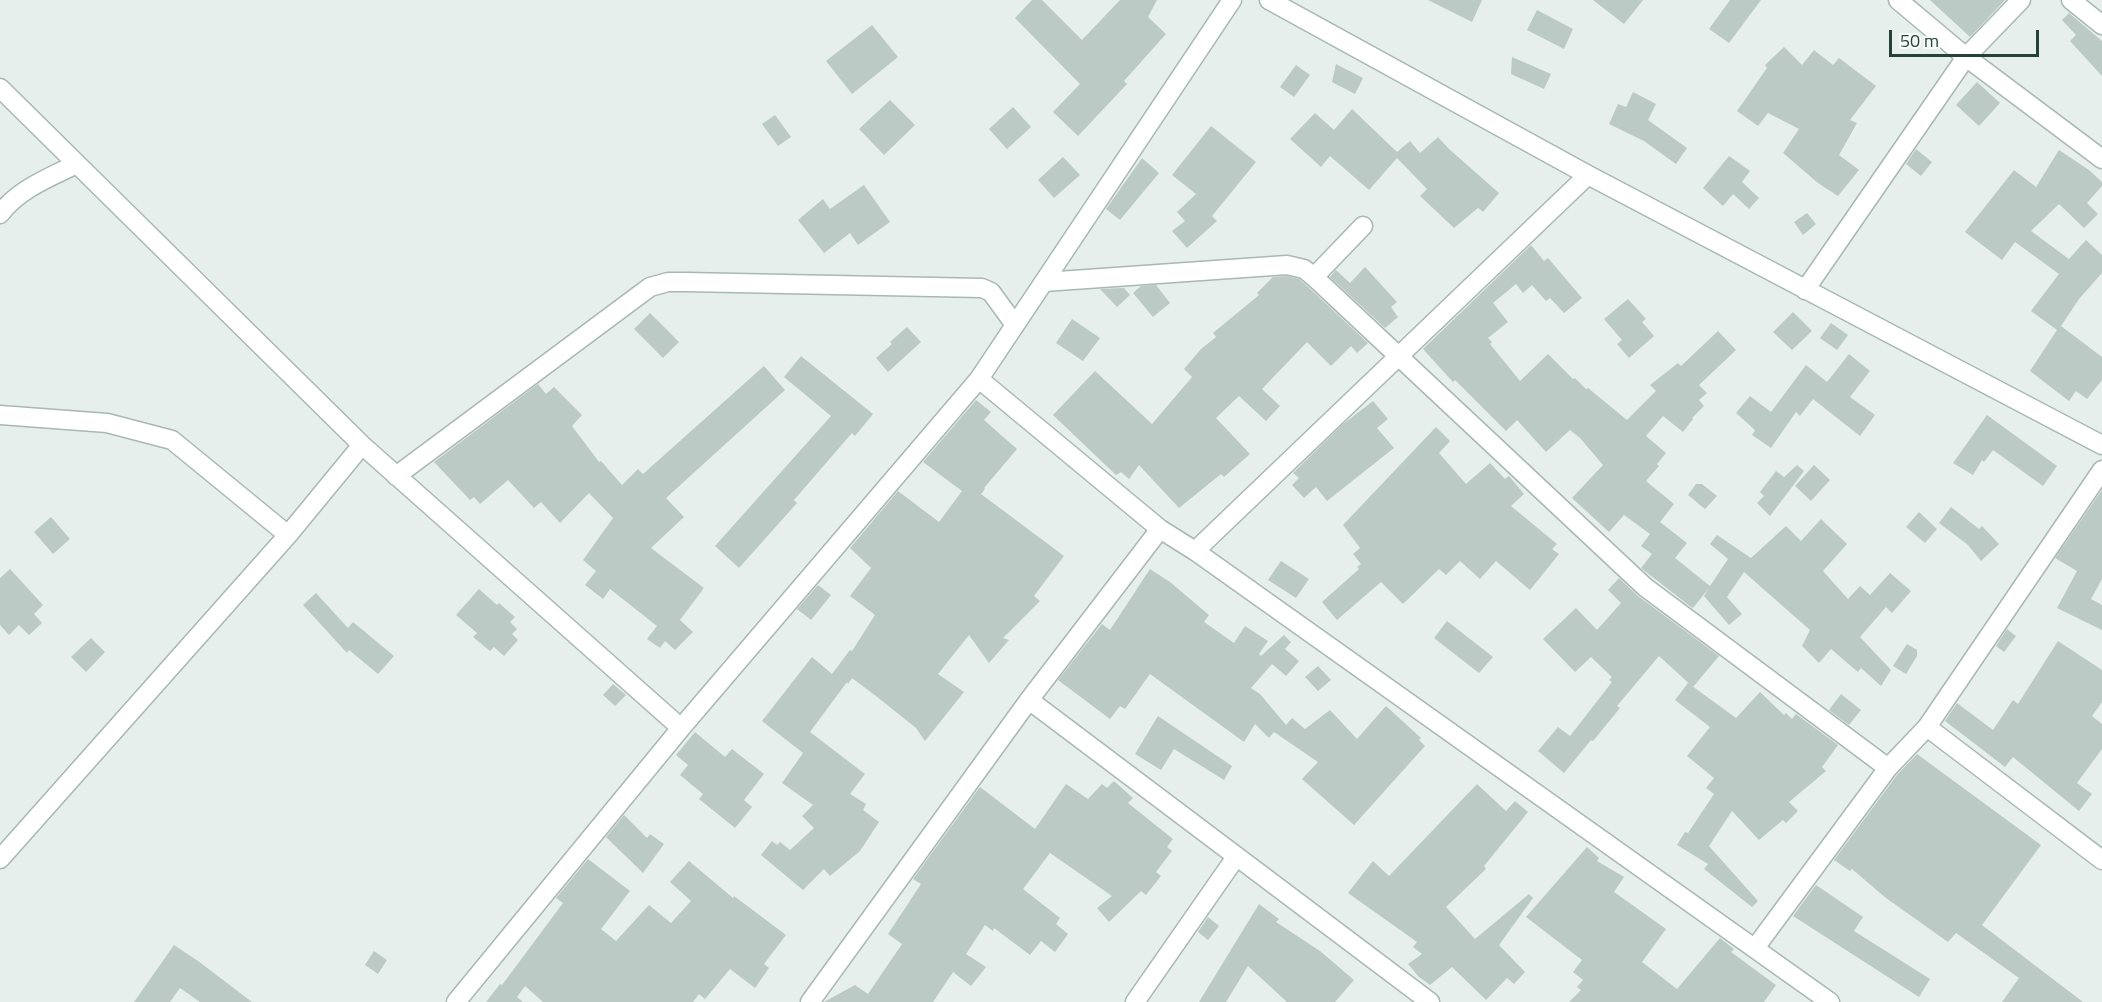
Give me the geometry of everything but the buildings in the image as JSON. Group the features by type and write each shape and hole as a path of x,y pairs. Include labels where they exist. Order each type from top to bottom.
{"street":[{"path":"456,1002 681,728 979,379 1232,0"},
{"path":"1269,0 1588,175 2102,445"},
{"path":"1898,0 1966,57 2102,159"},
{"path":"1805,290 1966,57 2021,0"},
{"path":"2071,0 2102,25"},
{"path":"0,88 362,445 681,728"},
{"path":"0,214 33,185 77,164"},
{"path":"1196,551 1588,175"},
{"path":"1314,277 1363,226"},
{"path":"1044,282 1287,265 1304,269 1645,587 1888,768"},
{"path":"396,476 650,287 668,282 982,288 991,292 1015,324"},
{"path":"979,379 1160,529 1196,551 1830,1002"},
{"path":"0,415 107,423 172,440 288,535"},
{"path":"0,859 288,535 362,445"},
{"path":"1755,948 1888,768 1927,727 2102,470"},
{"path":"810,1002 1029,700 1160,529"},
{"path":"1029,700 1430,1002"},
{"path":"1927,727 2102,861"},
{"path":"1135,1002 1236,857"}]}
